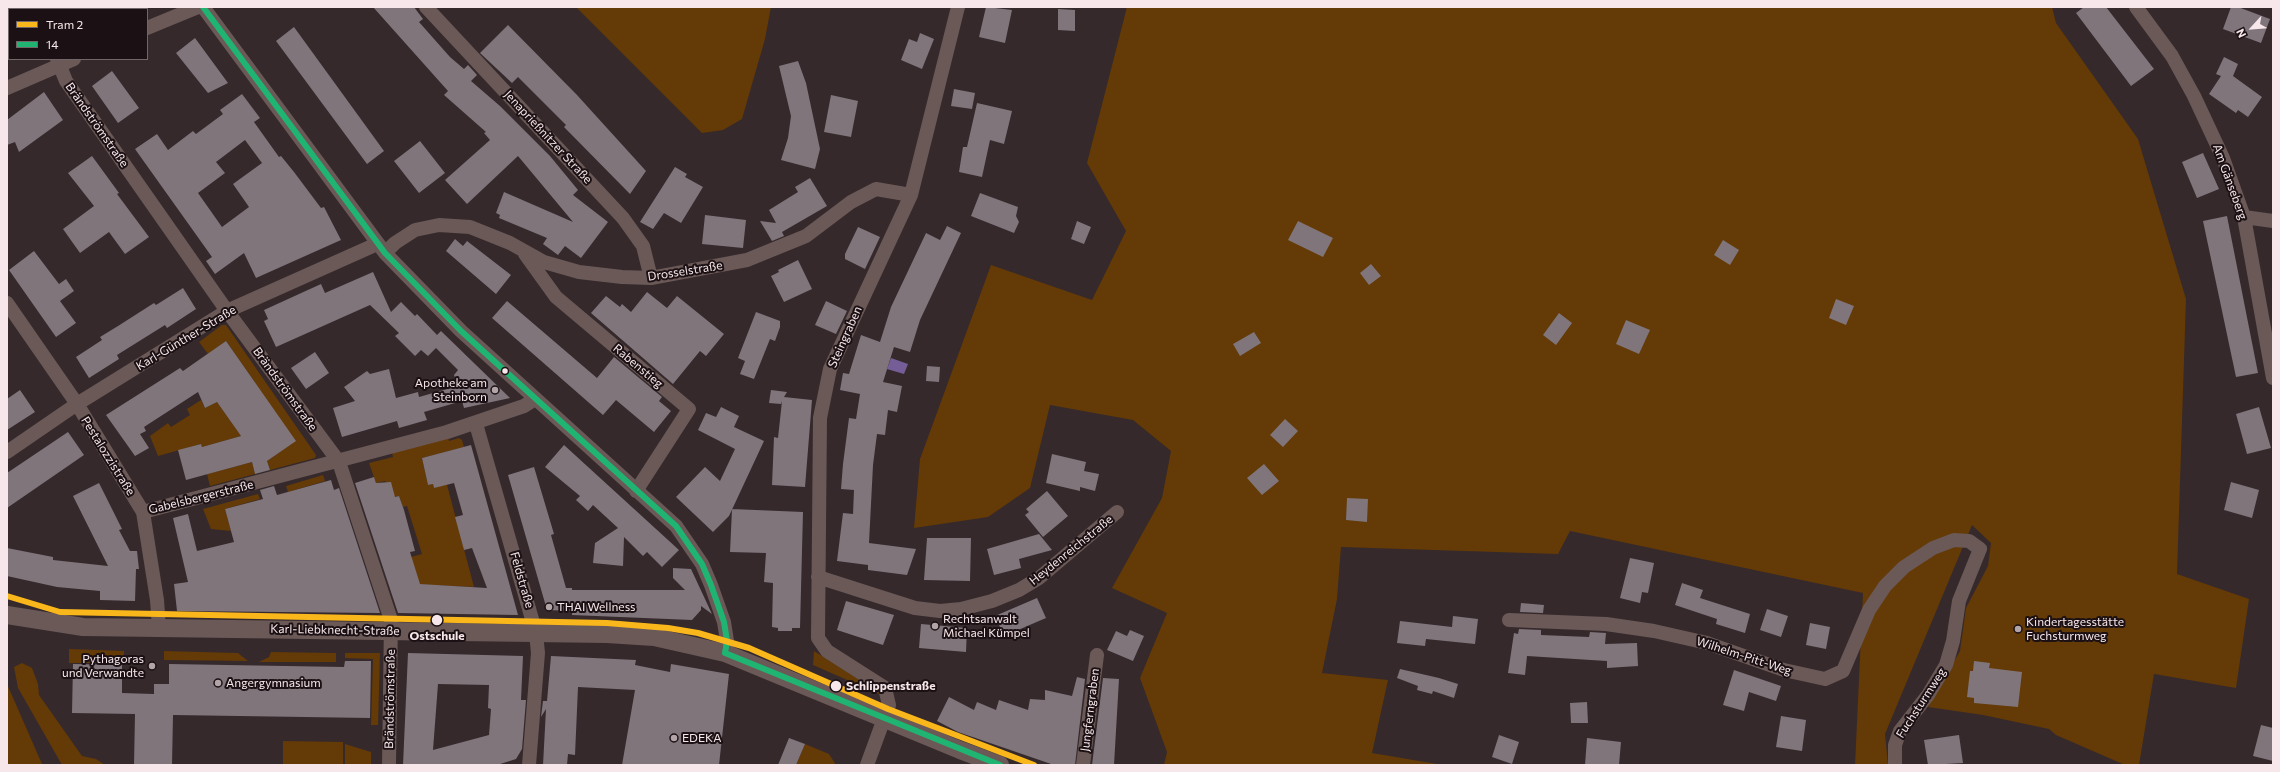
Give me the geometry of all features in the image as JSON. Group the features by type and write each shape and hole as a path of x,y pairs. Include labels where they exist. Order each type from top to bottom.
{"street":[{"path":"148,28 198,7"},
{"path":"203,7 381,248 438,309 676,526 702,564 714,591 724,622 727,641 725,653"},
{"name":"Jenaprießnitzer Straße","path":"426,7 623,218 642,246 651,278"},
{"name":"Steingraben","path":"884,719 889,705 885,688 827,651 818,638 820,418 830,369 911,195 958,7"},
{"name":"Am Gänseberg","path":"2136,7 2172,56 2194,96 2223,158 2244,217 2270,353 2273,378"},
{"path":"7,88 58,62 69,60"},
{"name":"Brändströmstraße","path":"58,62 66,81 227,311 339,462 391,620 389,765"},
{"name":"Drosselstraße","path":"381,248 395,243 415,230 439,225 470,227 510,243 544,262 579,272 622,277 651,278 747,260 806,236 851,202 876,189 911,195"},
{"path":"2244,217 2273,221"},
{"name":"Karl-Günther-Straße","path":"7,452 77,404 227,311 381,248"},
{"name":"Rabenstieg","path":"524,252 556,297 689,409 636,491"},
{"name":"Pestalozzistraße","path":"7,303 77,404 143,512 157,600 159,628"},
{"name":"Gabelsbergerstraße","path":"143,512 339,462 476,424 524,406 535,399"},
{"name":"Feldstraße","path":"476,424 536,633 538,653 530,765"},
{"name":"Heydenreichstraße","path":"818,577 916,608 940,611 961,609 992,601 1019,590 1032,582 1117,512"},
{"name":"Wilhelm-Pitt-Weg","path":"1509,620 1606,624 1654,631 1707,643 1784,670 1825,679 1843,671 1869,610 1885,586 1904,567 1933,548 1954,540 1969,541 1980,549"},
{"name":"Fuchsturmweg","path":"1895,765 1895,745 1900,731 1928,695 1946,665 1953,641 1959,601 1980,549"},
{"name":"Karl-Liebknecht-Straße","path":"7,615 83,627 391,630 654,637 725,653 1000,765"},
{"name":"Jungferngraben","path":"1083,765 1097,655"},
{"path":"867,765 884,719"}],"shaded area":[{"path":"576,7 771,7 765,39 742,119 723,130 702,133"},
{"path":"1127,7 2052,7 2056,23 2138,139 2186,299 2177,574 2249,599 2236,688 2154,674 2139,765 2125,765 2056,735 2049,729 1983,715 1928,707 1960,651 1966,608 1988,566 1991,543 1972,525 1885,734 1888,765 1855,765 1863,593 1570,531 1558,554 1341,547 1337,599 1322,673 1388,680 1372,753 1443,765 1164,765 1167,752 1140,678 1167,613 1112,588 1162,498 1171,451 1133,420 1050,405 1030,488 988,517 914,528 920,459 991,265 1092,300 1126,231 1087,163"},
{"path":"222,325 226,325 316,455 315,458 270,470 267,461 295,441 238,393 254,381 226,341 208,354 199,342"},
{"path":"891,358 908,364 904,374 887,369"},
{"path":"201,400 205,408 217,402 241,436 202,447 201,444 158,456 150,436 168,423 171,427 190,415 187,409"},
{"path":"447,432 449,441 459,438 462,440 464,447 422,458 428,485 433,484 434,488 446,481 474,587 410,584 411,557 422,554 407,506 403,507 399,496 395,497 385,481 376,483 369,463 393,457 391,448"},
{"path":"252,462 255,474 210,486 207,474"},
{"path":"323,475 325,481 288,492 286,486"},
{"path":"258,494 260,499 225,509 231,531 211,529 203,509"},
{"path":"69,649 124,651 124,663 69,663"},
{"path":"164,651 238,653 248,661 164,660"},
{"path":"814,651 879,692 879,694 813,665"},
{"path":"271,652 336,653 336,662 259,662 269,657"},
{"path":"345,653 380,653 378,725 371,725 373,659 345,658"},
{"path":"22,663 32,668 38,684 39,695 82,756 96,759 105,765 62,765 18,688 14,667"},
{"path":"7,684 42,764 43,765 7,765"},
{"path":"283,741 343,742 343,765 283,765"},
{"path":"345,744 371,752 371,765 345,765"},
{"path":"805,744 829,754 836,765 796,765"}],"building":[{"path":"373,7 414,7 423,19 419,22 450,57 464,69 468,65 477,75 471,81 500,106 550,156 578,190 573,195 608,222 581,258 565,246 558,255 543,244 547,238 499,218 500,215 496,213 504,192 573,222 518,156 467,204 445,180 490,140 484,133 486,132 444,95 448,91"},
{"path":"986,7 1012,10 1005,43 979,37"},
{"path":"2084,7 2106,7 2154,69 2131,86 2076,13"},
{"path":"2231,7 2238,7 2270,19 2261,43 2223,29"},
{"path":"1058,9 1075,10 1075,31 1058,30"},
{"path":"508,25 577,95 646,171 630,194 564,127 566,125 518,77 512,83 480,53"},
{"path":"294,27 384,151 367,164 276,41"},
{"path":"920,33 934,39 922,69 901,60 909,39 917,42"},
{"path":"195,38 228,83 208,93 176,53"},
{"path":"2224,57 2238,64 2233,76 2262,97 2248,117 2238,110 2236,113 2209,94 2221,76 2216,74"},
{"path":"798,61 806,83 820,149 815,169 781,160 788,138 791,116 779,66"},
{"path":"112,71 139,108 118,123 92,86"},
{"path":"954,89 975,93 972,109 951,106"},
{"path":"44,92 63,120 19,152 15,142 7,145 7,120"},
{"path":"242,94 260,118 254,122 279,157 281,156 321,208 324,207 341,240 256,278 244,253 215,274 206,261 212,257 135,149 157,134 168,150 193,131 196,134 223,114 220,110","holes":["245,140 262,163 233,184 249,207 222,227 198,193 225,173 216,162"]},
{"path":"831,95 858,101 851,137 824,132"},
{"path":"977,103 1012,111 1004,144 990,140 982,177 959,172 963,147 967,147"},
{"path":"420,141 445,173 419,193 394,161"},
{"path":"2203,153 2219,189 2197,198 2182,162"},
{"path":"92,156 119,193 117,194 149,237 125,254 109,232 80,253 63,229 94,206 68,173"},
{"path":"675,167 687,174 685,177 703,187 681,223 664,213 653,229 640,222"},
{"path":"810,178 827,206 782,232 784,236 772,241 760,221 776,223 769,210 798,192 795,187"},
{"path":"980,193 1018,207 1016,216 1019,222 1014,233 971,216"},
{"path":"705,215 746,220 743,248 702,244"},
{"path":"2227,216 2258,373 2236,377 2203,221"},
{"path":"1077,221 1091,227 1084,244 1071,239"},
{"path":"1298,221 1333,238 1323,257 1288,240"},
{"path":"947,226 961,233 920,320 910,352 894,347 883,382 902,386 897,412 888,410 885,435 877,434 873,465 869,543 916,549 907,575 868,570 868,565 837,561 843,513 853,514 854,490 841,489 849,418 856,419 860,394 840,390 843,373 849,374 861,335 880,342 891,307 926,233 940,240"},
{"path":"858,227 880,237 865,269 845,259 845,254"},
{"path":"455,239 463,246 467,241 511,275 496,294 446,251"},
{"path":"1723,240 1739,250 1730,265 1714,255"},
{"path":"34,251 59,284 66,279 74,291 60,301 76,323 56,337 9,270"},
{"path":"798,260 812,289 784,302 771,276 779,272 778,270"},
{"path":"1371,264 1381,276 1369,285 1360,273"},
{"path":"373,272 391,312 401,302 415,316 417,314 437,335 441,331 510,398 464,408 462,401 424,412 427,420 399,428 397,421 342,437 333,408 355,401 344,387 367,371 370,374 389,369 396,398 418,392 419,397 458,386 454,375 458,370 436,348 428,356 421,350 415,356 395,336 399,333 370,305 276,347 264,321 268,319 264,310 321,284 325,293"},
{"path":"183,288 196,309 167,328 165,325 117,355 119,359 89,378 76,357 102,340 100,337 154,303 156,305"},
{"path":"647,292 667,308 677,296 724,334 706,356 700,351 673,384 591,313 606,296 620,307 622,304 631,312"},
{"path":"1836,299 1854,306 1846,325 1829,318"},
{"path":"507,301 597,378 614,357 662,397 659,401 671,411 654,432 616,400 603,415 492,318"},
{"path":"826,301 847,311 836,334 815,325"},
{"path":"756,312 780,321 780,327 775,341 770,339 754,379 740,374 745,361 738,358"},
{"path":"1559,313 1572,323 1556,345 1543,335"},
{"path":"1626,320 1650,330 1639,354 1616,344"},
{"path":"1254,332 1261,343 1240,356 1233,344"},
{"path":"226,341 296,441 267,461 270,470 255,474 252,462 186,480 178,450 201,444 202,447 241,436 217,402 205,408 198,392 144,427 146,431 140,434 149,448 135,456 106,415 180,368 183,371"},
{"path":"315,352 329,373 306,389 291,368"},
{"path":"927,366 940,367 939,382 926,381"},
{"path":"20,390 35,412 7,430 7,399"},
{"path":"771,390 787,392 784,397 812,400 805,487 772,485 774,437 778,438 782,401 781,404 769,403"},
{"path":"721,407 739,416 734,427 764,441 729,516 713,532 676,497 705,467 720,481 735,449 698,430 706,413 716,417"},
{"path":"2259,407 2271,448 2247,454 2236,414"},
{"path":"1285,419 1298,431 1283,447 1270,435"},
{"path":"68,432 84,455 7,508 7,473"},
{"path":"471,445 518,615 398,613 355,483 374,477 376,483 391,482 395,497 399,496 404,510 415,551 410,552 420,584 487,588 472,548 464,550 455,517 463,515 454,483 434,488 433,484 428,485 422,458"},
{"path":"564,445 679,550 662,567 647,552 643,556 624,537 623,566 593,563 595,543 618,528 593,505 588,511 576,500 580,496 545,467"},
{"path":"1052,454 1086,462 1084,471 1099,474 1095,491 1080,487 1080,491 1046,483"},
{"path":"1264,464 1279,481 1262,495 1247,478"},
{"path":"534,467 554,534 551,535 566,588 572,588 572,590 685,590 673,578 673,568 691,569 712,614 701,606 701,610 692,620 572,615 572,611 547,610 508,475"},
{"path":"331,480 334,490 339,488 380,613 177,611 174,584 188,582 173,518 188,514 197,551 234,542 225,509 263,499 260,490 274,486 277,495"},
{"path":"2231,482 2259,490 2252,518 2224,510"},
{"path":"99,483 122,529 119,530 130,551 137,551 139,569 136,569 135,601 100,600 100,591 57,587 7,576 7,548 53,557 53,560 108,566 73,496"},
{"path":"1047,491 1068,516 1043,537 1025,515 1029,512 1026,509"},
{"path":"1347,498 1368,499 1367,522 1346,520"},
{"path":"732,509 803,512 800,628 792,628 792,631 778,631 778,628 772,627 773,583 764,582 766,553 730,552"},
{"path":"1039,534 1052,550 1019,559 1021,568 994,575 987,549"},
{"path":"927,538 971,538 970,581 924,580"},
{"path":"1630,558 1654,563 1648,593 1642,592 1640,603 1620,598"},
{"path":"1682,583 1703,590 1700,598 1750,614 1745,633 1716,624 1717,619 1675,605"},
{"path":"1037,598 1046,618 1004,636 995,616"},
{"path":"846,601 894,615 883,645 837,630"},
{"path":"1521,603 1544,605 1543,613 1520,612"},
{"path":"1767,609 1788,616 1781,637 1760,630"},
{"path":"1453,616 1478,619 1475,644 1426,639 1425,646 1397,643 1400,621 1452,627"},
{"path":"1810,623 1830,627 1826,649 1806,645"},
{"path":"921,624 967,628 966,652 919,648"},
{"path":"1519,629 1541,630 1541,635 1589,637 1590,632 1606,633 1605,644 1637,643 1638,666 1607,668 1607,661 1527,656 1525,675 1508,673 1514,633 1518,634"},
{"path":"1130,630 1144,636 1133,661 1107,650 1116,631 1127,636"},
{"path":"408,653 523,656 521,700 526,700 522,749 516,759 497,765 403,765","holes":["438,684 489,685 488,708 491,709 489,735 433,750"]},
{"path":"551,656 636,660 635,665 670,672 671,664 729,674 719,765 622,765 635,690 578,687 575,755 568,754 567,765 543,765 546,709 541,717 543,701 547,701"},
{"path":"345,661 371,661 370,718 173,715 172,765 134,765 135,714 72,713 73,664 122,665 122,693 154,694 154,684 169,684 169,664 344,667"},
{"path":"1974,661 1990,663 1989,668 2022,672 2018,707 1974,703 1974,698 1967,697 1970,671 1973,671"},
{"path":"1400,669 1458,684 1454,698 1433,691 1432,694 1417,690 1418,686 1397,678"},
{"path":"1734,670 1781,686 1776,701 1749,692 1744,711 1723,705"},
{"path":"1077,677 1085,679 1075,765 1054,765 958,732 937,721 949,697 974,710 977,702 996,710 999,700 1028,710 1030,699 1045,700 1045,690 1072,696"},
{"path":"1103,678 1119,679 1114,765 1092,765"},
{"path":"1587,702 1588,723 1571,723 1570,703"},
{"path":"1781,716 1806,720 1802,751 1776,747"},
{"path":"2261,725 2273,728 2273,761 2253,756"},
{"path":"1499,735 1519,742 1512,764 1492,757"},
{"path":"1959,735 1963,763 1928,765 1924,740"},
{"path":"789,738 805,744 796,765 778,765"},
{"path":"1587,738 1621,742 1619,765 1585,765"}],"tram line":[{"name":"2","path":"7,596 60,612 607,623 668,628 698,633 749,648 888,709 1034,765"}],"transit line":[{"name":"14","path":"203,7 385,253 461,331 676,526 702,564 711,585 724,622 727,641 725,653"},
{"name":"14","path":"725,653 1000,765"}],"place":[{"name":"Apotheke am Steinborn","path":"495,390"},
{"name":"THAI Wellness","path":"549,607"},
{"name":"Ostschule","path":"437,620"},
{"name":"Rechtsanwalt Michael Kümpel","path":"935,626"},
{"name":"Kindertagesstätte Fuchsturmweg","path":"2018,629"},
{"name":"Pythagoras und Verwandte","path":"152,666"},
{"name":"Angergymnasium","path":"218,683"},
{"name":"Schlippenstraße","path":"836,686"},
{"name":"EDEKA","path":"674,738"}]}
